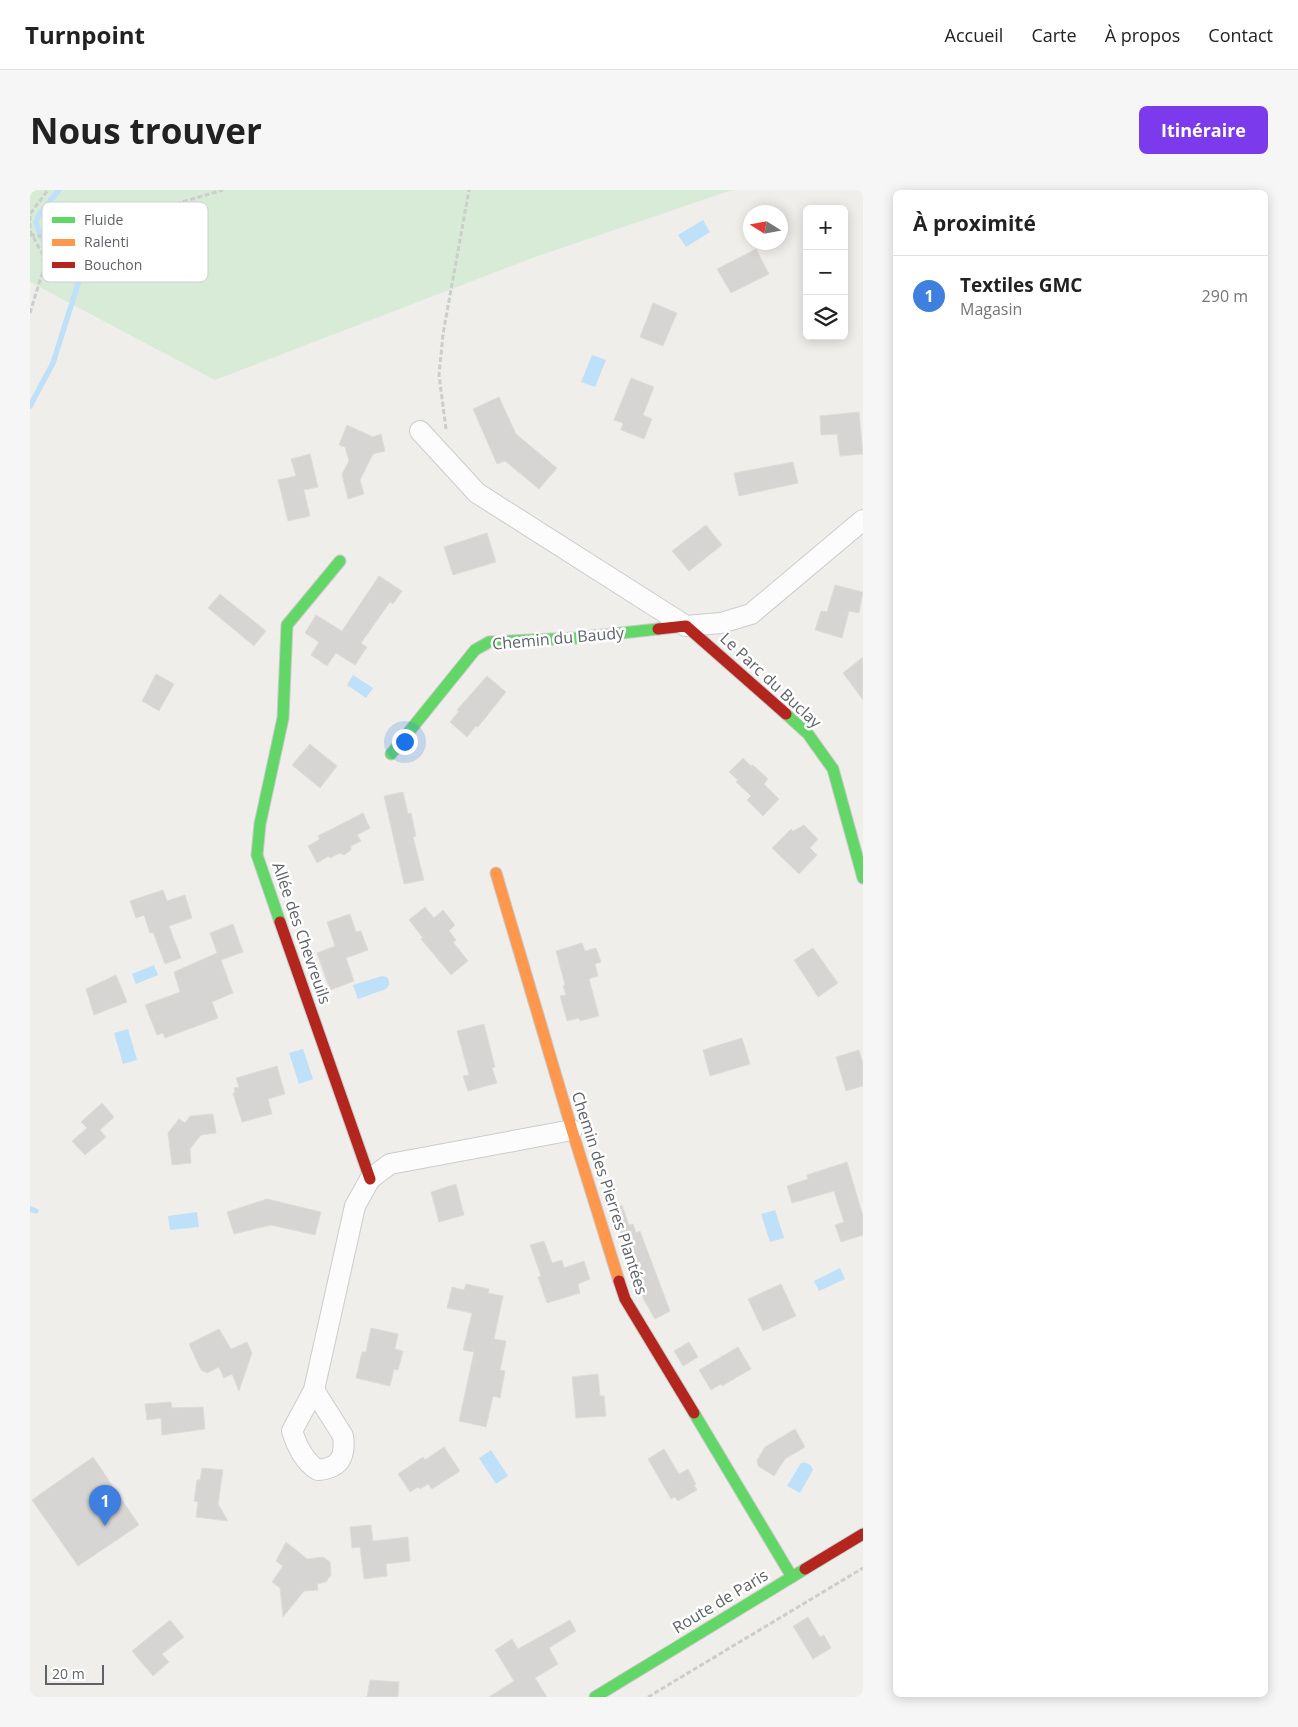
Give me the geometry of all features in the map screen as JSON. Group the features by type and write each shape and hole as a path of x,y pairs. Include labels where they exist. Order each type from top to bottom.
{"street":[{"path":"420,431 477,493 686,626"},
{"name":"Chemin du Baudy","path":"391,754 475,650 482,644 489,642 576,638 721,623 751,614 863,520"},
{"name":"Allée des Chevreuils","path":"340,561 287,625 283,718 260,824 257,855 370,1179"},
{"name":"Le Parc du Buclay","path":"686,626 808,734 833,769 863,878"},
{"name":"Chemin des Pierres Plantées","path":"496,873 572,1130 625,1298 792,1577"},
{"path":"314,1390 354,1206 370,1179 390,1164 572,1130"},
{"name":"Route de Paris","path":"595,1697 863,1534"}],"path":[{"path":"42,253 30,234 30,214 48,190"},
{"path":"183,202 223,190"},
{"path":"446,430 438,375 443,334 469,190"},
{"path":"30,313 42,274"},
{"path":"648,1697 863,1568"}],"green space":[{"path":"30,190 732,190 535,257 215,380 30,282"}],"water":[{"path":"703,220 710,232 686,247 678,235"},
{"path":"592,355 606,360 595,387 581,382"},
{"path":"353,675 373,688 366,698 347,685"},
{"path":"154,965 158,975 136,984 132,974"},
{"path":"382,976 387,977 389,981 386,989 358,999 353,985"},
{"path":"128,1029 137,1060 123,1064 114,1033"},
{"path":"303,1049 313,1079 299,1084 289,1053"},
{"path":"775,1210 784,1238 770,1242 761,1214"},
{"path":"197,1212 199,1227 170,1230 168,1216"},
{"path":"840,1268 845,1279 819,1291 814,1281"},
{"path":"491,1450 508,1476 496,1484 479,1458"},
{"path":"801,1463 808,1464 813,1470 800,1493 787,1486"}],"building":[{"path":"757,250 769,274 731,293 717,269"},
{"path":"653,303 677,313 663,346 640,337"},
{"path":"631,378 654,387 643,415 652,419 644,439 621,430 623,423 614,420"},
{"path":"499,397 516,434 557,468 539,489 505,461 497,464 473,409"},
{"path":"859,412 863,454 840,456 837,434 821,435 820,416"},
{"path":"347,425 373,437 381,434 385,451 373,454 360,480 364,494 348,499 342,474 349,461 345,447 339,445"},
{"path":"310,454 318,487 304,490 310,516 288,521 278,480 296,476 291,459"},
{"path":"793,462 798,483 739,496 734,473"},
{"path":"706,525 722,545 689,571 672,551"},
{"path":"487,533 496,562 453,575 444,547"},
{"path":"379,576 402,591 393,604 390,602 361,643 367,647 355,665 336,653 327,666 311,655 319,642 305,633 316,615 342,631"},
{"path":"835,585 863,592 859,613 849,611 842,638 815,630 821,611 827,612"},
{"path":"220,594 266,631 254,646 208,608"},
{"path":"863,657 863,700 843,673"},
{"path":"156,674 174,684 159,711 142,701"},
{"path":"487,676 506,692 478,727 476,726 467,737 450,722 459,711 457,710"},
{"path":"310,744 337,766 320,788 292,765"},
{"path":"743,758 768,779 764,784 779,799 763,816 747,800 751,796 736,782 738,780 729,772"},
{"path":"403,792 408,814 411,813 416,836 413,837 424,880 404,884 384,796"},
{"path":"363,813 370,828 357,835 361,841 351,846 351,850 344,855 340,853 330,858 329,856 317,863 308,846 320,839 318,836"},
{"path":"804,825 818,839 810,848 817,855 799,874 772,848 791,829 793,831"},
{"path":"163,890 167,901 185,895 192,918 169,926 181,958 165,964 153,932 150,933 144,915 136,918 130,901"},
{"path":"425,907 434,918 443,910 455,925 449,931 456,940 453,942 468,961 451,975 421,939 423,938 409,920"},
{"path":"350,914 356,932 361,931 368,950 346,958 354,981 330,990 317,953 335,946 327,922"},
{"path":"233,924 243,952 221,960 233,993 212,1002 218,1018 165,1038 163,1033 157,1035 145,1005 180,992 174,972 217,953 210,933"},
{"path":"582,943 585,951 596,948 601,962 595,964 598,976 589,979 599,1016 580,1021 579,1018 567,1021 560,996 566,995 563,986 565,985 556,951"},
{"path":"813,948 838,983 818,997 794,960"},
{"path":"116,975 127,1002 94,1015 86,989"},
{"path":"484,1024 495,1067 492,1068 497,1083 468,1091 463,1076 469,1075 457,1031"},
{"path":"742,1038 750,1064 710,1076 703,1050"},
{"path":"859,1050 863,1063 863,1086 846,1091 836,1057"},
{"path":"277,1066 285,1094 268,1099 272,1114 242,1122 233,1093 235,1093 234,1088 239,1087 236,1078"},
{"path":"102,1103 114,1117 100,1130 106,1137 85,1155 72,1141 87,1128 81,1122"},
{"path":"213,1114 216,1133 201,1135 190,1149 191,1163 172,1165 168,1133 179,1119 185,1123 190,1116"},
{"path":"847,1162 863,1216 863,1235 841,1242 835,1225 844,1222 834,1191 792,1203 787,1186 808,1179 807,1175"},
{"path":"456,1184 464,1215 439,1222 431,1192"},
{"path":"267,1199 321,1212 315,1235 271,1225 234,1234 227,1212"},
{"path":"622,1205 629,1225 633,1224 636,1233 640,1231 670,1311 655,1319 644,1300 613,1209"},
{"path":"544,1241 552,1263 562,1260 564,1268 584,1261 590,1279 578,1284 580,1293 547,1303 538,1277 541,1276 530,1245"},
{"path":"466,1284 489,1289 488,1293 503,1296 494,1339 506,1341 500,1370 505,1371 500,1398 493,1396 486,1427 459,1421 474,1352 463,1350 472,1313 447,1308 452,1287 464,1290"},
{"path":"781,1284 796,1316 763,1331 748,1299"},
{"path":"371,1328 398,1334 395,1349 403,1351 398,1370 394,1369 390,1386 356,1378 362,1352 366,1352"},
{"path":"219,1329 231,1349 247,1342 252,1353 239,1391 232,1374 224,1378 219,1367 207,1373 201,1370 189,1344"},
{"path":"689,1342 698,1357 683,1366 674,1351"},
{"path":"738,1347 751,1369 722,1386 721,1384 711,1390 699,1370"},
{"path":"598,1374 600,1396 604,1396 606,1416 576,1418 572,1377"},
{"path":"171,1402 172,1408 203,1407 205,1429 162,1435 161,1418 147,1420 145,1404"},
{"path":"795,1429 805,1447 785,1459 774,1476 758,1466 757,1460 765,1447"},
{"path":"444,1447 460,1471 432,1489 428,1484 410,1492 398,1474 423,1457 425,1460"},
{"path":"664,1449 679,1474 688,1469 696,1484 694,1485 697,1490 678,1501 675,1497 671,1499 648,1459"},
{"path":"93,1457 139,1525 78,1566 32,1500"},
{"path":"202,1468 223,1470 218,1504 228,1521 196,1517 198,1502 194,1501 197,1480 200,1480"},
{"path":"371,1525 373,1541 408,1537 410,1561 386,1564 387,1576 364,1579 360,1547 352,1548 350,1527"},
{"path":"286,1542 307,1559 323,1557 330,1562 331,1575 326,1582 317,1584 318,1590 304,1591 283,1617 280,1588 272,1582 283,1566 276,1561"},
{"path":"808,1617 820,1637 824,1635 831,1648 813,1659 793,1626"},
{"path":"170,1620 184,1637 162,1654 169,1662 153,1676 132,1651"},
{"path":"570,1620 576,1631 549,1648 558,1664 535,1678 547,1697 489,1697 514,1681 495,1650 512,1639 518,1649"},
{"path":"370,1680 399,1682 398,1697 367,1697"}],"waterway":[{"path":"49,202 59,190"},
{"path":"36,222 42,211"},
{"path":"36,222 42,238"},
{"path":"30,406 53,363 78,282"},
{"path":"30,1209 36,1211"}],"traffic: fast":[{"path":"280,922 257,855 260,824 283,718 287,625 340,561"},
{"path":"391,754 475,650 489,642 576,638 658,629"},
{"path":"786,714 808,734 833,769 863,878"},
{"path":"694,1413 792,1577"},
{"path":"595,1697 805,1569"}],"traffic: slow":[{"path":"496,873 619,1281"}],"traffic: jam":[{"path":"658,629 686,626 786,714"},
{"path":"280,922 370,1179"},
{"path":"619,1281 625,1299 694,1413"},
{"path":"805,1569 863,1534"}],"place":[{"name":"Textiles GMC","path":"105,1526"}]}
